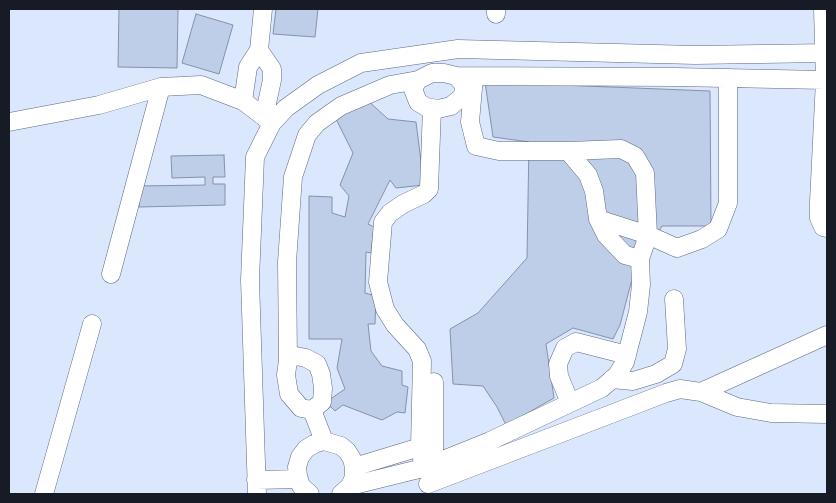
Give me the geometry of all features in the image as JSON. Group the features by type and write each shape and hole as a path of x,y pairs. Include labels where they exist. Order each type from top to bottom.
{"street":[{"path":"243,101 248,67 259,50 263,9"},
{"path":"823,9 826,53 819,218 823,227 827,228"},
{"path":"268,120 318,85 362,63 458,49 695,55 826,53"},
{"path":"259,50 272,68 272,80 268,120 255,157 250,280 256,487 306,490 297,466 300,457 306,449 324,441 341,446 352,459 354,477 346,490"},
{"path":"288,360 296,356 306,358 316,364 321,374 322,402 312,410 301,408 289,394 286,375 288,360 287,262 293,177 307,135 317,123 341,106 390,85 418,80 432,73 474,77 825,80"},
{"path":"418,80 413,89 418,102 426,107 438,109 451,106 463,96 464,85 456,76"},
{"path":"428,472 490,440 602,388 617,375 627,355 638,312 641,285 640,259 648,235 644,174 634,156 621,148 568,152 499,151 476,146 470,122 474,77"},
{"path":"598,219 648,235 677,248 702,239 718,229 728,203 728,78"},
{"path":"9,122 99,105 161,87 201,85 243,101 268,120"},
{"path":"111,274 161,87"},
{"path":"428,472 420,447 422,361 417,349 395,325 385,309 378,282 383,222 390,213 403,204 424,194 429,189 432,108"},
{"path":"568,152 588,175 594,191 598,219 606,235 625,255 640,259"},
{"path":"612,379 633,381 656,374 674,364 677,349 674,298"},
{"path":"44,494 92,324"},
{"path":"700,392 827,335"},
{"path":"570,403 559,376 558,364 565,348 576,342 627,355"},
{"path":"428,472 434,382"},
{"path":"346,490 428,472 680,389 700,392 737,407 762,412 827,414"},
{"path":"312,410 324,441"},
{"path":"354,467 420,447"}],"building":[{"path":"119,9 178,9 177,68 118,67"},
{"path":"276,9 318,9 315,37 273,34"},
{"path":"196,14 233,25 219,74 182,63"},
{"path":"485,82 710,91 711,226 662,226 631,283 620,325 613,339 573,328 546,344 554,398 506,425 483,386 453,384 450,329 478,313 527,258 529,142 493,137"},
{"path":"366,99 388,119 416,122 424,185 396,188 390,180 368,224 374,227 371,253 366,252 365,293 376,296 375,324 368,324 371,351 382,366 402,371 402,385 408,387 405,413 397,412 382,420 343,405 335,411 326,402 345,389 337,368 342,339 309,339 309,196 332,197 332,213 345,217 349,196 340,185 353,153 336,119"},
{"path":"224,155 225,177 213,177 213,184 225,184 225,205 139,207 139,186 205,185 205,177 172,178 171,156"}]}
